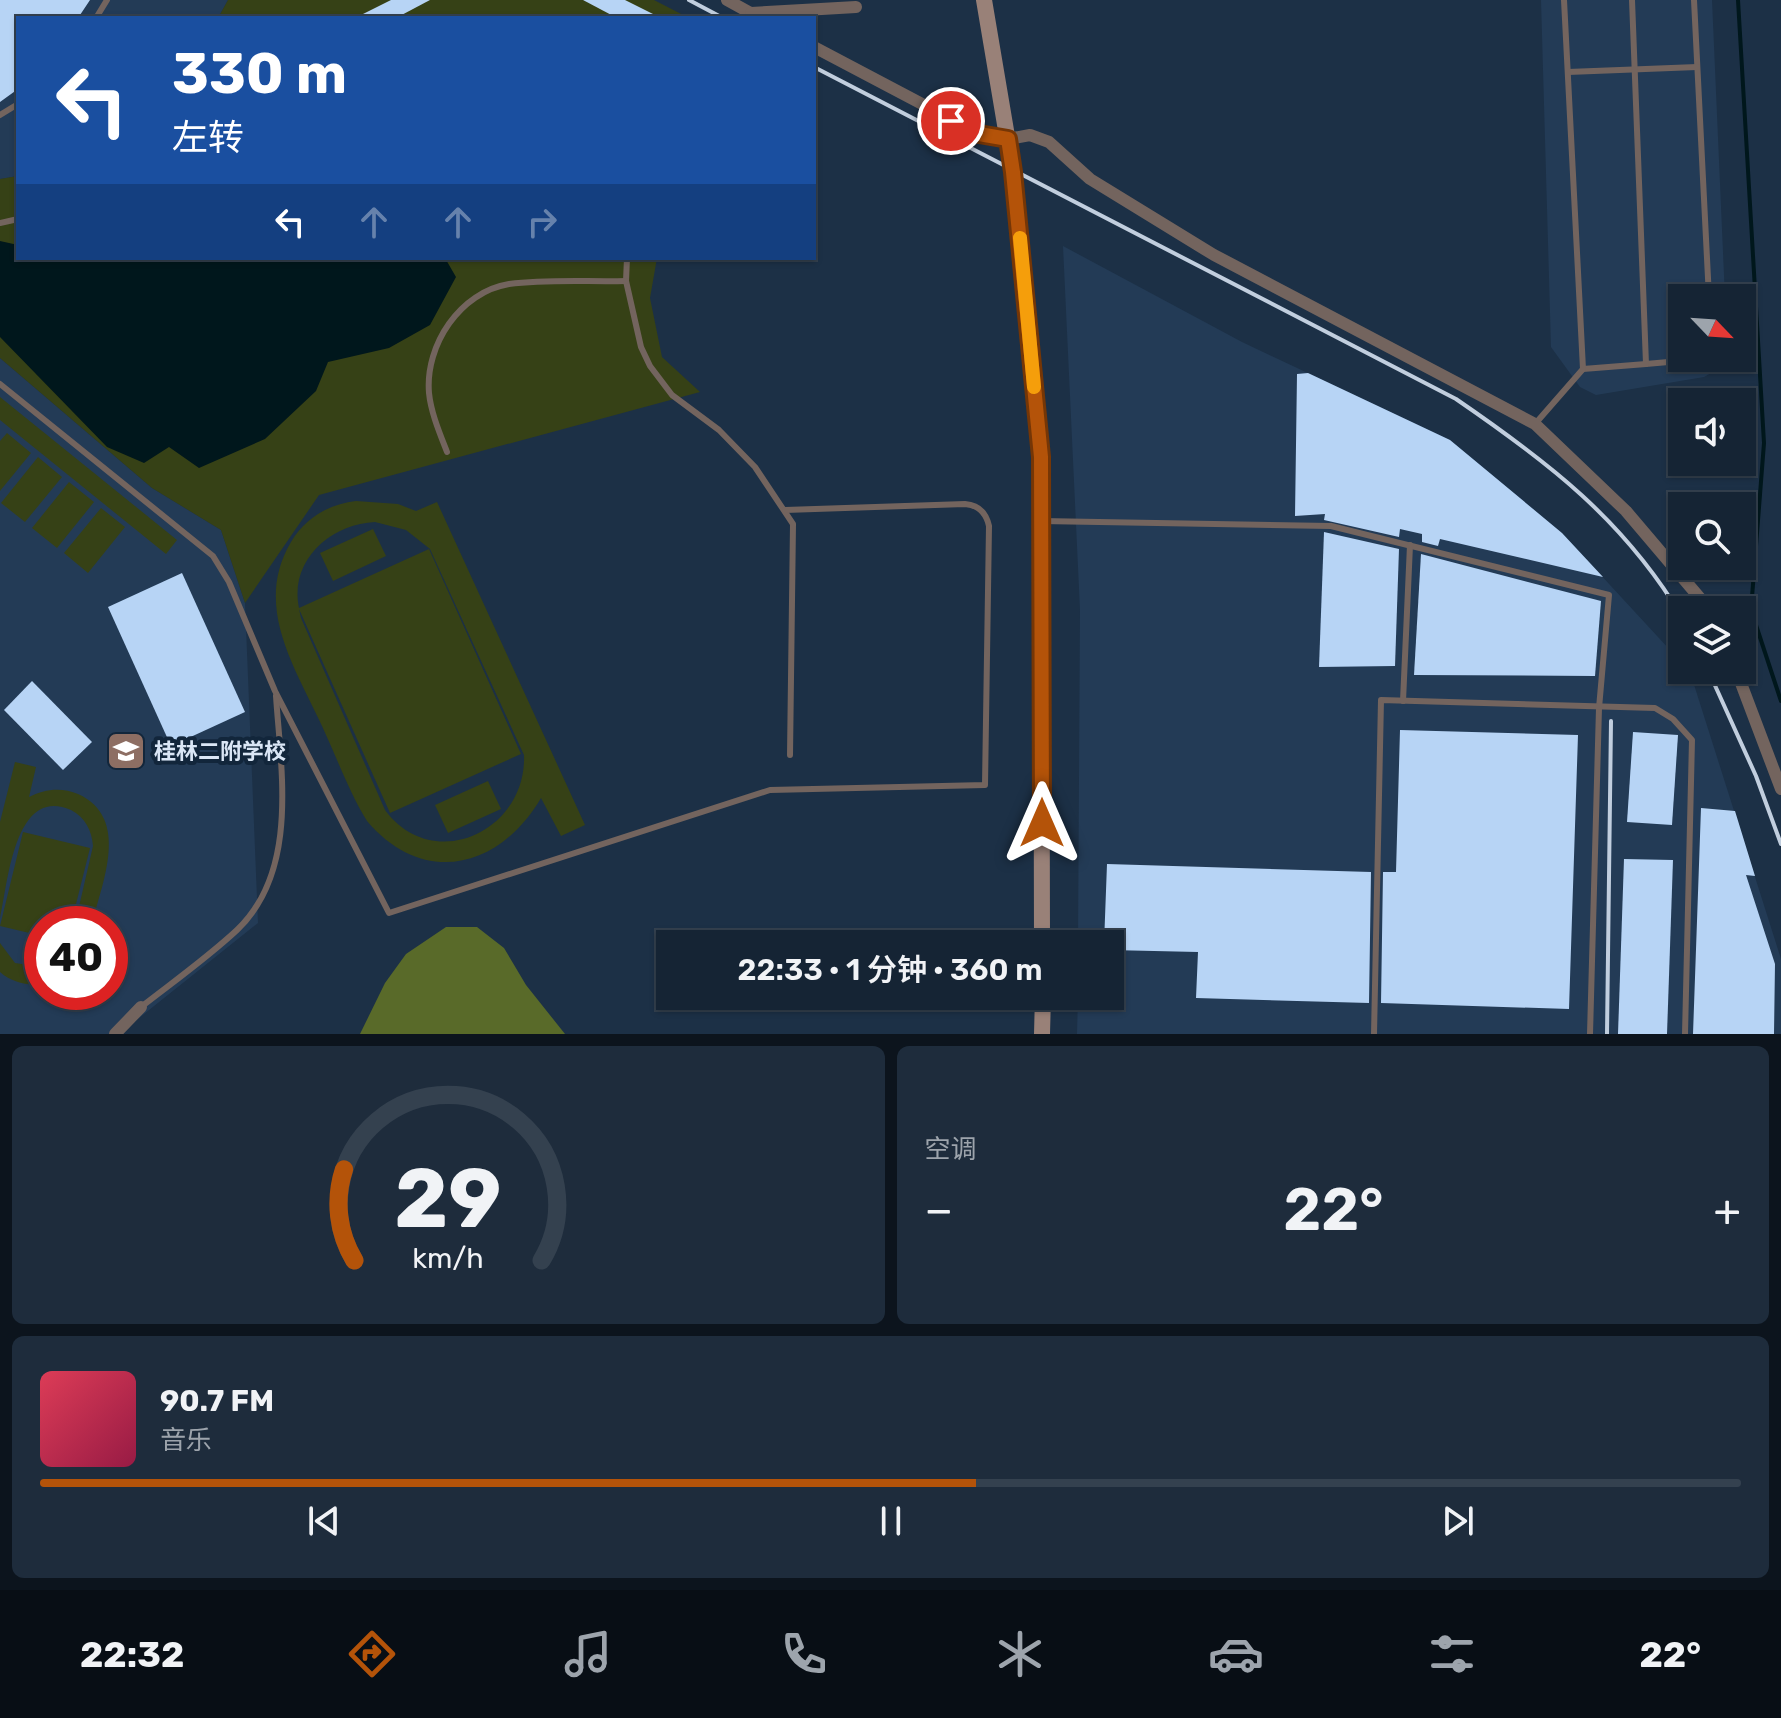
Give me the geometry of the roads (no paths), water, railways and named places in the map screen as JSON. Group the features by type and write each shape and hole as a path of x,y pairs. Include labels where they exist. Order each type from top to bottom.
{"street":[{"path":"727,0 756,15 856,7"},
{"path":"984,0 1008,139 1041,457 1042,930"},
{"path":"816,48 979,134 1008,139 1030,135 1049,142 1090,179 1214,255 1535,424 1626,511 1698,596"},
{"path":"1741,684 1781,789"},
{"path":"115,1034 141,1007"},
{"path":"1042,1034 1043,1010"}],"lane":[{"path":"1535,424 1583,369 1564,0"},
{"path":"1632,0 1646,364"},
{"path":"1694,0 1708,284"},
{"path":"1568,72 1697,67"},
{"path":"627,260 626,281 641,347 650,366 672,395 719,430 755,467 793,524 790,755"},
{"path":"447,452 433,411 430,373 442,336 462,308 480,295 508,285 626,281"},
{"path":"1583,369 1668,363"},
{"path":"0,384 213,556 229,582 275,691 389,913 770,790 985,785 989,526 985,515 975,506 965,504 785,510"},
{"path":"1041,521 1331,526 1609,595 1599,708 1590,1034"},
{"path":"1403,701 1410,545"},
{"path":"141,1007 239,928 267,881 283,814 275,691"},
{"path":"1374,1034 1381,700 1655,708 1673,719 1692,740 1685,1034"}],"waterway":[{"path":"1738,0 1764,443 1751,610 1781,701"}],"railway":[{"path":"689,0 719,16"},
{"path":"816,68 1456,399 1522,446 1582,495 1635,551 1668,596"},
{"path":"1714,684 1756,776 1781,844"},
{"path":"1607,1034 1611,721"}],"place":[{"name":"桂林二附学校","path":"126,751"}]}
